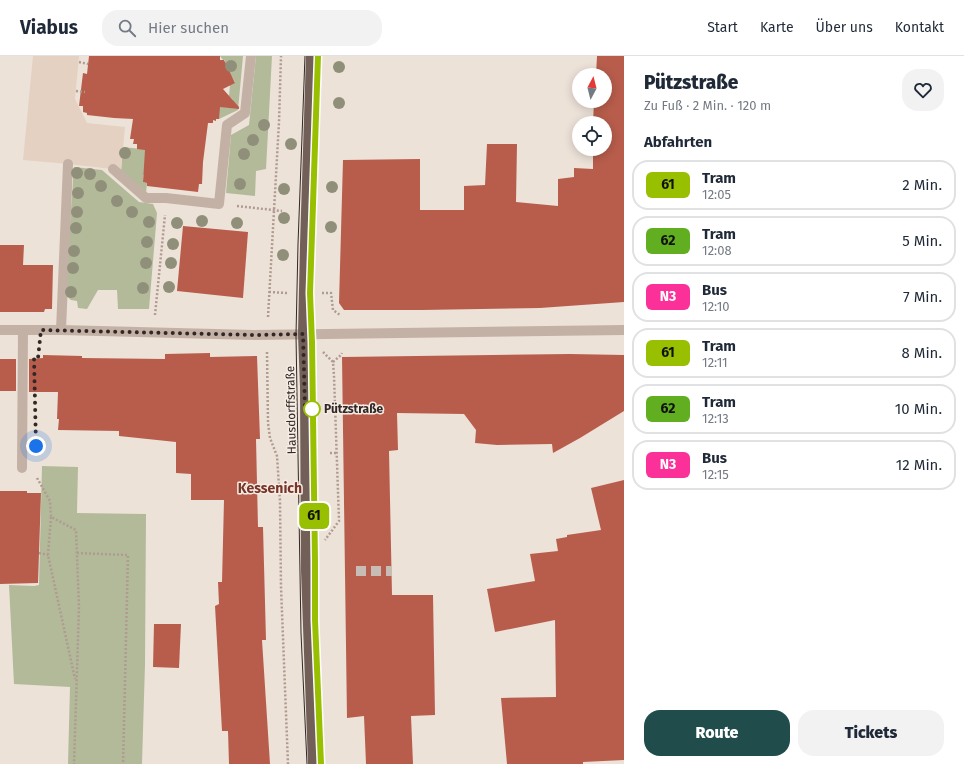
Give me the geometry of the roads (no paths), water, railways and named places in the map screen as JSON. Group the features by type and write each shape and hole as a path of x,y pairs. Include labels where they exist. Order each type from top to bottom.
{"main road":[{"name":"Hausdorffstraße","path":"311,56 303,334 305,387 306,570 313,764"}],"street":[{"path":"113,170 146,198 166,198 219,204 226,125 245,113 251,56"},
{"path":"61,330 68,164"},
{"path":"0,330 61,330 254,335 624,330"},
{"path":"22,468 23,330"}],"tunnel":[{"path":"356,571 392,571"}],"tram line":[{"path":"305,56 296,335 301,633 307,764"},
{"path":"318,56 310,293 312,342 315,620 321,764"},
{"name":"61","path":"318,56 310,293 312,342 315,620 321,764"}],"place":[{"name":"Pützstraße","path":"312,409"}],"district":[{"name":"Kessenich","path":"270,488"}]}
